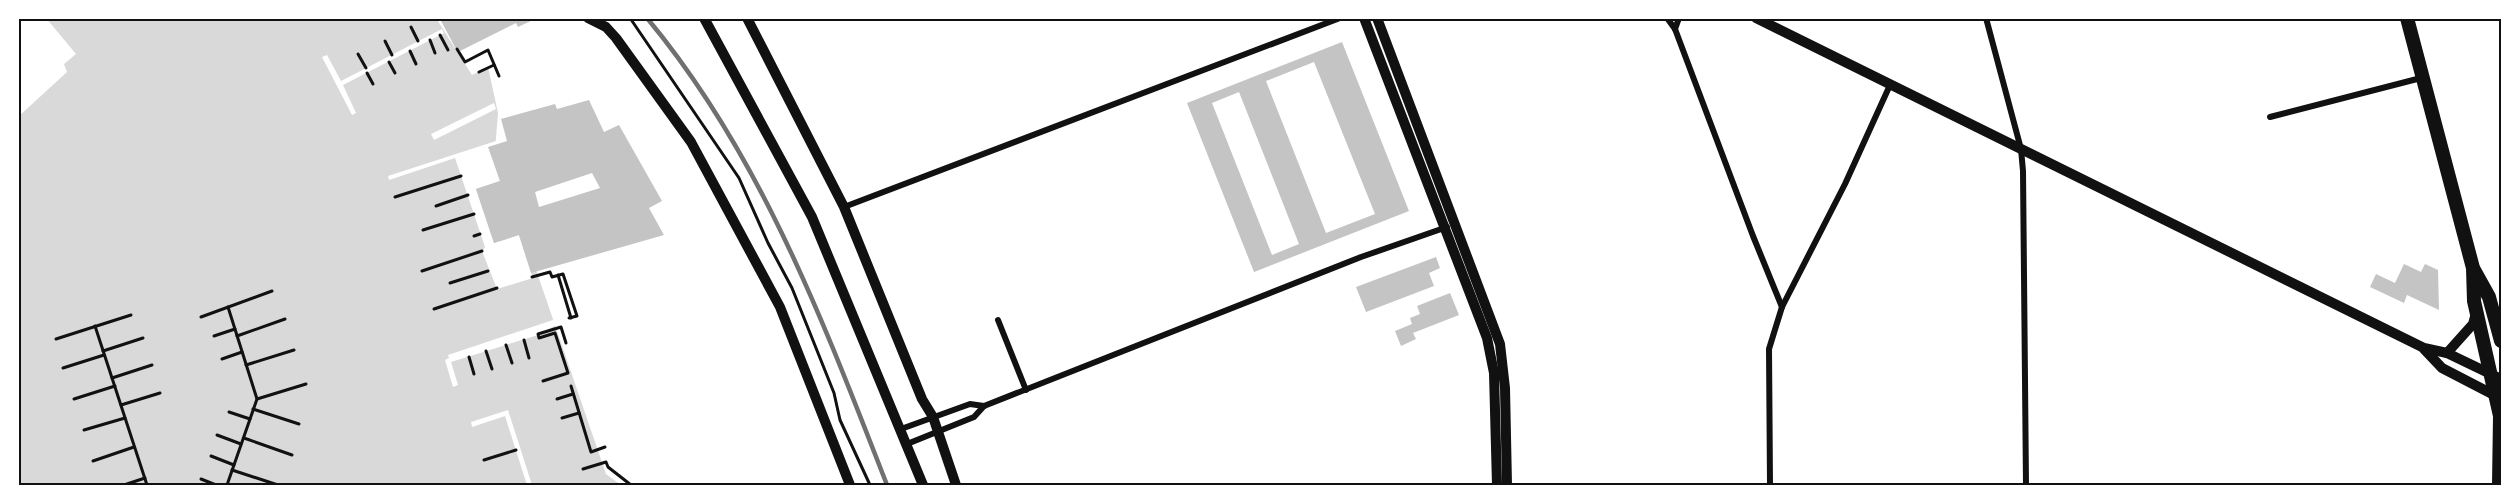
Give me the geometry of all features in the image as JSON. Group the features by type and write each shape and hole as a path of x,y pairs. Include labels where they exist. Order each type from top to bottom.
{"main road":[{"path":"2407,18 2473,268 2477,310 2497,376 2499,485"},
{"path":"2473,268 2489,297 2501,341"}],"street":[{"path":"588,18 604,23 691,142 780,307 850,485"},
{"path":"704,18 812,217 923,485"},
{"path":"844,207 1340,18"},
{"path":"1364,18 1500,344 1505,388 1507,485"},
{"path":"1377,18 1450,226 1492,355 1497,485"},
{"path":"1667,18 1675,30 1782,307"},
{"path":"1675,30 1679,18"},
{"path":"1756,18 2424,348 2447,354 2497,376"},
{"path":"1986,18 2021,149 2026,485"},
{"path":"748,19 844,207 922,399 933,417 956,485"},
{"path":"2270,117 2422,78"},
{"path":"1770,485 1769,349 1782,307 1845,184 1890,85"},
{"path":"907,444 974,417 984,406 1361,257 1450,226"},
{"path":"2447,354 2473,324 2477,310"},
{"path":"998,320 1026,390"},
{"path":"2424,348 2442,368 2499,398"},
{"path":"901,429 970,404 984,406"}],"path":[{"path":"411,27 418,41"},
{"path":"440,35 448,51"},
{"path":"430,40 435,52"},
{"path":"385,41 392,55"},
{"path":"457,49 465,62 488,51 499,76"},
{"path":"410,51 416,64"},
{"path":"358,54 373,84"},
{"path":"389,62 395,73"},
{"path":"479,72 494,64"},
{"path":"395,197 461,176"},
{"path":"436,206 468,195"},
{"path":"423,230 474,214"},
{"path":"474,236 480,234"},
{"path":"422,271 482,251"},
{"path":"450,283 488,270"},
{"path":"532,277 550,272 552,277 563,274 576,316 570,318"},
{"path":"434,309 497,288"},
{"path":"201,317 272,291"},
{"path":"227,485 257,399 228,307"},
{"path":"56,339 131,315"},
{"path":"237,336 285,319"},
{"path":"95,326 147,485"},
{"path":"543,381 568,373 555,333 539,338 538,334 561,327 567,343"},
{"path":"214,336 235,329"},
{"path":"63,368 143,338"},
{"path":"524,340 529,358"},
{"path":"506,345 512,363"},
{"path":"246,364 294,350"},
{"path":"486,351 492,369"},
{"path":"222,359 242,352"},
{"path":"469,357 474,375"},
{"path":"112,378 152,365"},
{"path":"257,399 306,384"},
{"path":"74,399 115,386"},
{"path":"571,386 591,452 605,447"},
{"path":"121,405 160,393"},
{"path":"557,399 573,394"},
{"path":"254,409 299,424"},
{"path":"229,412 250,419"},
{"path":"562,418 579,413"},
{"path":"84,430 125,418"},
{"path":"218,435 242,444"},
{"path":"244,438 292,455"},
{"path":"93,461 134,447"},
{"path":"484,460 516,450"},
{"path":"211,456 234,465"},
{"path":"583,469 606,462 608,467 631,485"},
{"path":"232,470 278,485"},
{"path":"124,485 145,478"},
{"path":"201,479 216,485"}],"shaded area":[{"path":"46,18 436,18 472,75 488,67 498,113 495,150 606,474 621,485 18,485 18,117 67,72 64,64 76,54"}],"pier":[{"path":"442,29 444,33 343,85 356,113 352,115 322,57 327,55 341,81"},
{"path":"494,103 496,109 434,140 431,134"},
{"path":"499,140 499,144 489,147 500,181 476,189 494,243 519,235 533,278 497,289 482,251 485,247 455,158 389,180 388,176"},
{"path":"556,319 558,324 538,335 451,362 458,385 453,387 445,360 449,358 448,355"},
{"path":"508,410 532,485 527,485 505,416 472,427 471,422"}],"building":[{"path":"537,18 518,27 516,23 460,51 456,49 440,19"},
{"path":"1342,42 1409,211 1254,272 1187,103","holes":["1314,62 1375,214 1326,233 1266,81","1239,92 1299,244 1272,255 1212,103"]},
{"path":"589,100 604,132 619,125 662,201 649,208 664,235 531,273 519,235 494,243 476,189 500,181 488,147 507,141 501,119 555,104 557,109","holes":["592,173 600,188 539,207 535,192"]},
{"path":"1436,257 1440,268 1429,273 1434,286 1366,312 1356,287"},
{"path":"2404,264 2421,272 2425,264 2438,270 2439,310 2407,295 2404,303 2370,287 2376,274 2395,283"},
{"path":"1450,293 1459,315 1413,333 1416,339 1401,346 1395,331 1412,324 1410,318 1420,314 1417,306"}],"railway":[{"path":"647,18 687,71 724,126 786,241 839,362 887,485"}]}
